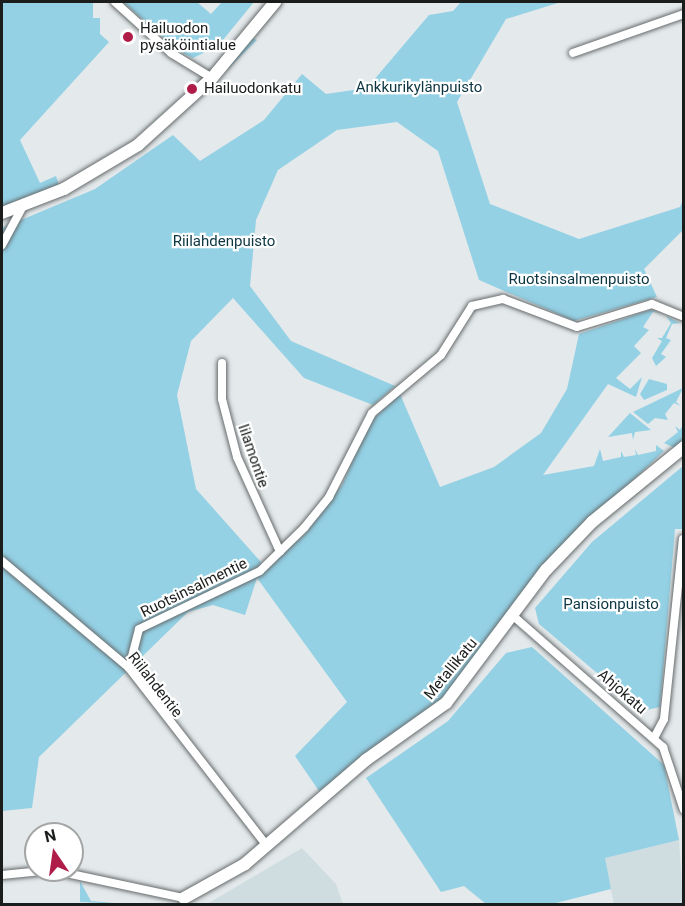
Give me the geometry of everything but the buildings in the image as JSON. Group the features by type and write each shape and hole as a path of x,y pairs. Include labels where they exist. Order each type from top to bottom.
{"street":[{"path":"115,2 171,53 212,78"},
{"path":"2,213 23,206 121,156 212,78 275,2"},
{"path":"573,53 684,14"},
{"path":"2,245 23,206"},
{"name":"Ruotsinsalmentie","path":"129,668 139,629 260,571 280,552 328,497 372,413 441,355 462,317 477,303 494,298 569,326 652,304 684,317"},
{"name":"Iilamontie","path":"222,363 222,399 237,457 280,552"},
{"name":"Metallikatu","path":"184,898 211,886 267,846 366,760 446,703 512,615 573,541 684,447"},
{"path":"654,738 664,719 683,539"},
{"name":"Riilahdentie","path":"2,561 129,668 267,846"},
{"name":"Ahjokatu","path":"512,615 654,738 670,756 684,810"},
{"path":"2,875 52,870 184,898"}],"shaded area":[{"path":"679,840 683,904 614,904 604,858"},
{"path":"302,848 336,884 343,904 207,904"}],"green space":[{"path":"2,2 93,2 93,18 100,18 100,34 109,42 20,140 40,183 56,176 59,185 2,209"},
{"path":"123,2 197,2 211,14 222,2 254,2 218,46 193,58 178,51"},
{"path":"461,2 561,2 506,19 457,102 490,204 579,239 680,207 683,200 683,230 644,269 657,297 574,321 479,280 438,151 397,122 337,130 278,170 256,220 250,286 291,341 395,386 373,405 304,378 233,298 191,341 177,395 196,489 261,562 260,573 305,534 342,485 370,422 400,394 440,487 494,467 541,433 567,389 579,334 650,310 661,313 653,312 643,327 649,330 634,346 641,353 616,378 630,389 642,377 636,397 608,384 543,475 594,466 600,449 603,461 621,457 621,451 624,457 636,455 635,449 638,455 656,451 656,445 664,451 542,566 444,698 319,791 295,756 347,702 257,578 245,615 213,605 188,612 39,757 32,808 2,811 2,228 95,189 173,135 200,161 264,120 302,74 326,94 367,88 429,15 453,11"},
{"path":"253,38 257,40 227,70 238,53"},
{"path":"666,316 680,323 672,324 666,338 671,340 661,354 666,357 656,366 652,358 662,341 657,338 662,338 671,323"},
{"path":"649,379 667,384 667,390 644,400 640,394"},
{"path":"683,388 676,402 681,406 674,403 665,414 668,420 655,418 648,424 633,412"},
{"path":"630,413 651,430 635,432 633,440 632,433 608,437"},
{"path":"683,425 683,439 675,448 664,443 678,432 675,426 680,430"},
{"name":"Pansionpuisto","path":"683,466 683,529 675,529 660,707 642,711 539,624 535,608 592,542"},
{"path":"532,647 664,765 679,840 605,858 611,889 552,904 486,904 464,886 441,892 366,778 448,721 506,653"},
{"path":"81,882 91,901 126,904 80,902"}],"place":[{"name":"Hailuodon pysäköintialue","path":"128,37"},
{"name":"Hailuodonkatu","path":"192,89"}],"park label":[{"name":"Ankkurikylänpuisto","path":"419,88"},
{"name":"Riilahdenpuisto","path":"224,242"},
{"name":"Ruotsinsalmenpuisto","path":"579,280"}]}
